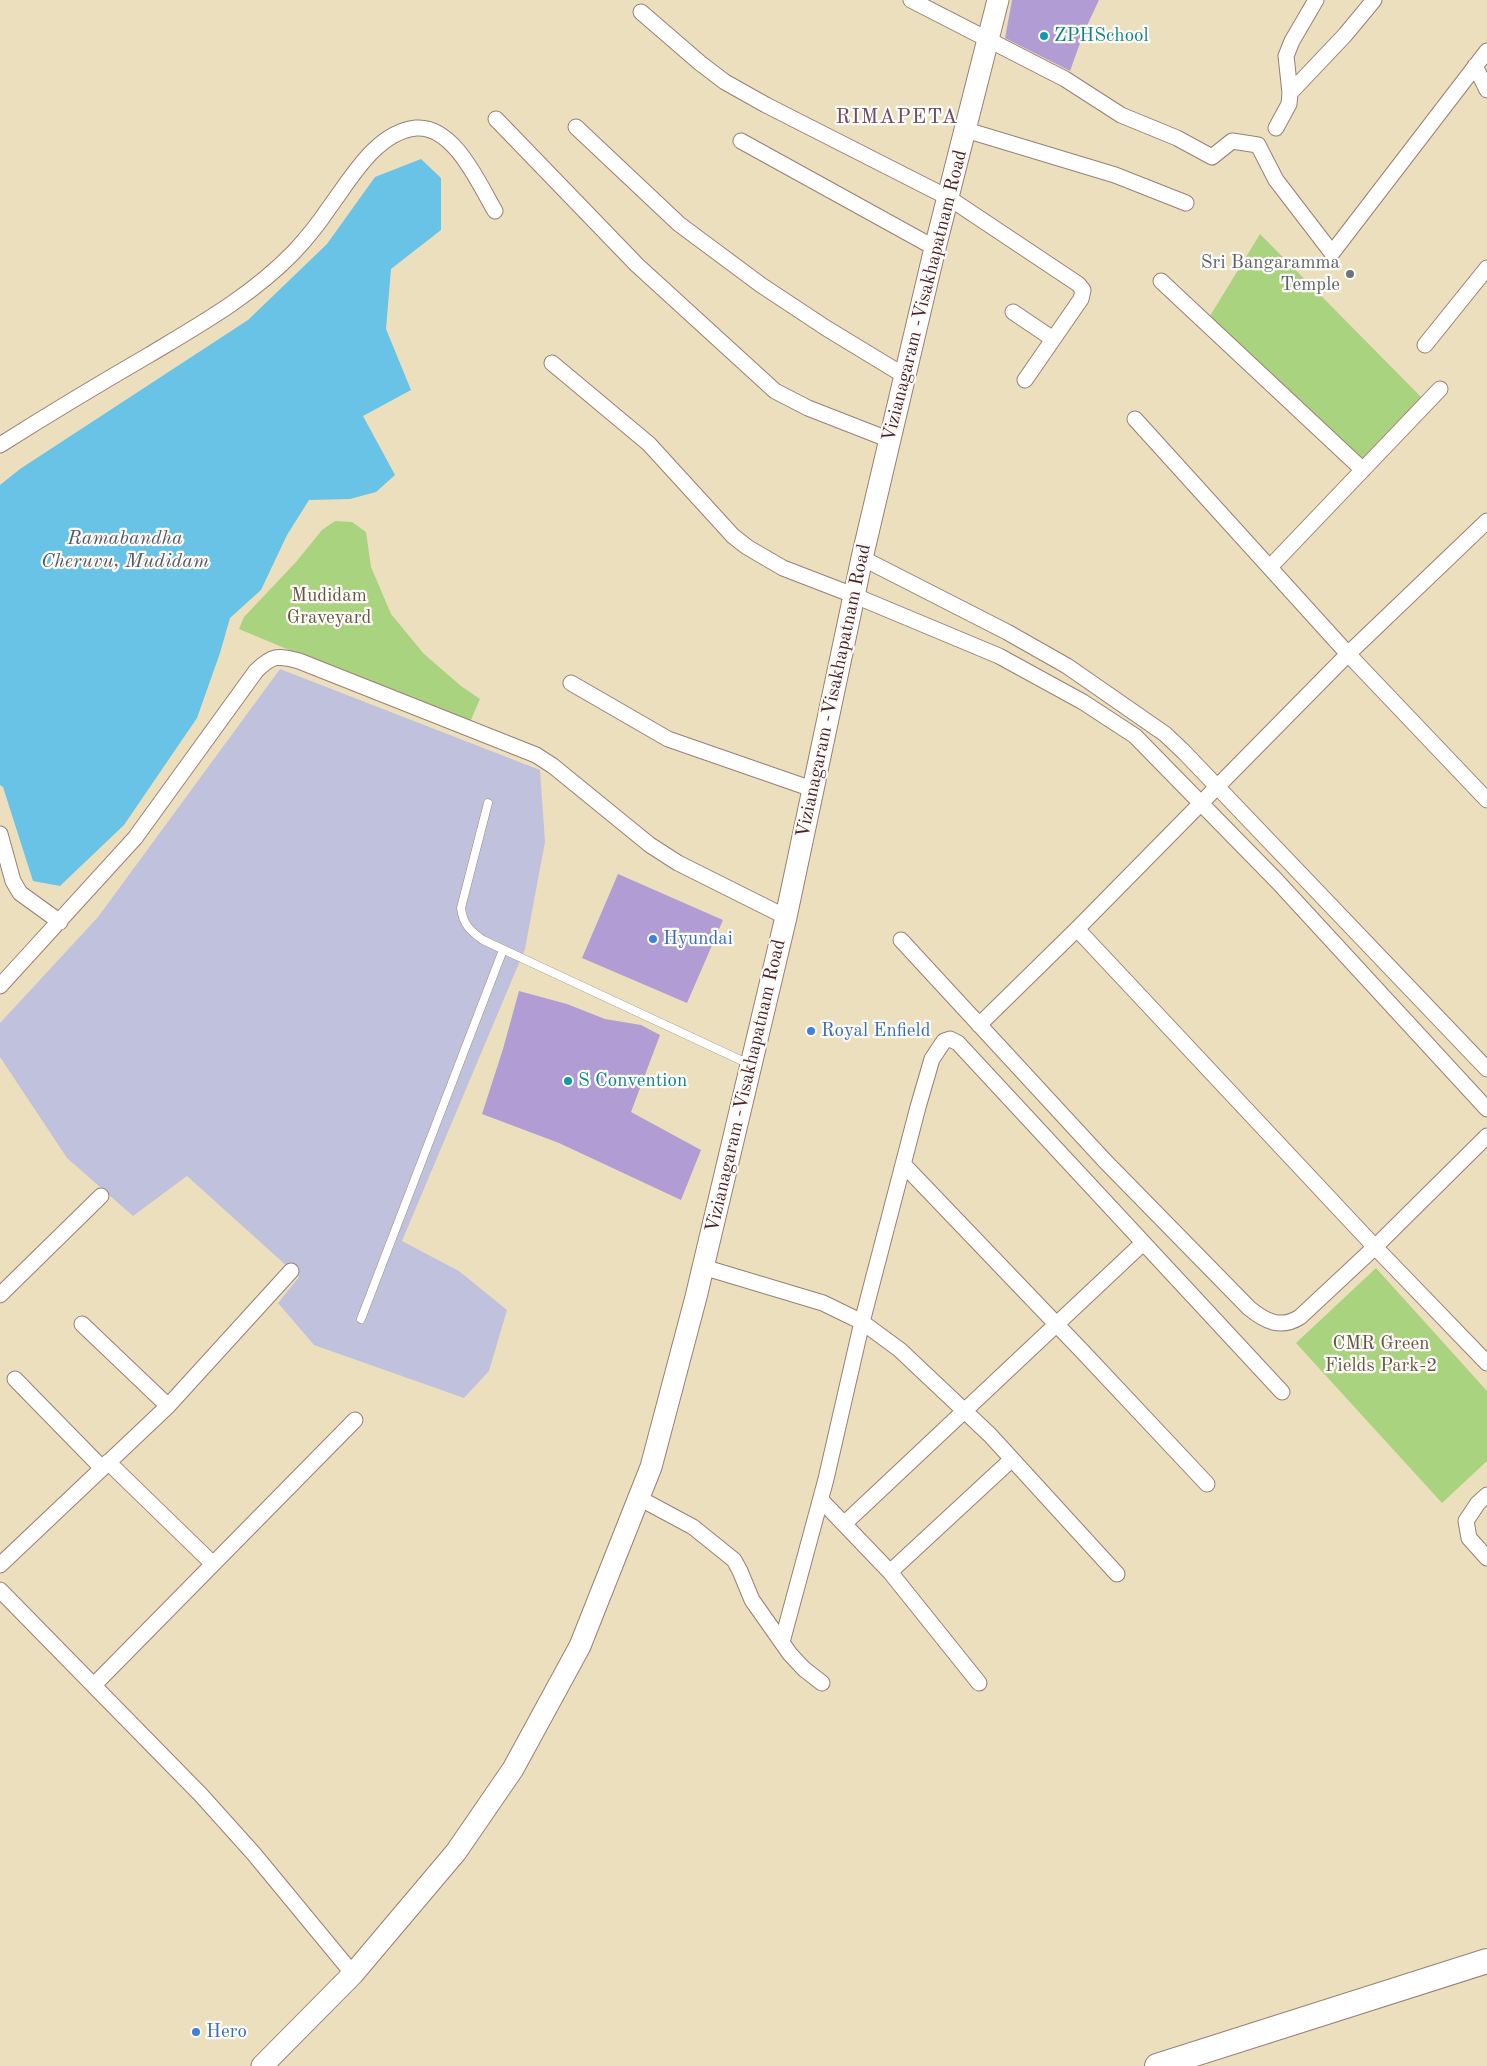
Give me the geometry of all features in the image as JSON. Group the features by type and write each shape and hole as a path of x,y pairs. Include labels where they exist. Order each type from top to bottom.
{"main road":[{"name":"Vizianagaram -Visakhapatnam Road","path":"262,2066 353,1974 456,1852 513,1769 580,1646 651,1467 703,1267 786,917 853,595 935,248 998,0"},
{"path":"1157,2066 1487,1961"}],"street":[{"path":"911,0 1065,79 1121,115 1178,138 1212,157 1232,141 1258,145 1276,180 1332,253 1487,51"},
{"path":"1276,128 1289,104 1290,93 1286,56 1292,41 1316,0"},
{"path":"1290,93 1314,69 1374,0"},
{"path":"641,12 725,82 766,105 949,198 1078,284 1082,290 1081,300 1025,380"},
{"path":"1475,66 1487,90"},
{"path":"496,119 637,265 775,391 808,408 890,440"},
{"path":"576,127 679,224 761,285 826,328 905,376"},
{"path":"0,445 211,318 257,286 296,250 366,158 404,130 424,128 437,133 454,145 468,164 496,211"},
{"path":"966,130 1115,175 1186,203"},
{"path":"741,141 935,248"},
{"path":"1425,345 1487,268"},
{"path":"1161,281 1363,470"},
{"path":"1013,312 1053,339"},
{"path":"552,363 649,444 733,536 747,548 783,568 1000,656 1083,702 1135,736 1277,881 1487,1109"},
{"path":"1270,567 1440,390"},
{"path":"1135,419 1348,654 1487,800"},
{"path":"979,1025 1202,804 1348,654 1487,521"},
{"path":"862,558 1007,632 1067,666 1165,734 1487,1069"},
{"path":"0,986 60,922 134,838 256,671 273,657 283,656 536,755 553,766 650,845 678,863 786,917"},
{"path":"571,683 668,739 812,789"},
{"path":"0,834 13,881 20,893 60,922"},
{"path":"1077,929 1487,1363"},
{"path":"900,940 1105,1161 1261,1318 1282,1324 1291,1323 1300,1317 1376,1247 1487,1136"},
{"path":"782,1642 821,1500 862,1322 903,1164 932,1059 944,1041 950,1039 958,1043 1282,1392"},
{"path":"903,1164 1207,1484"},
{"path":"0,1295 101,1196"},
{"path":"844,1524 1143,1242"},
{"path":"703,1267 823,1303 862,1322 900,1350 990,1435 1117,1574"},
{"path":"0,1565 168,1406 291,1271"},
{"path":"82,1324 168,1406"},
{"path":"15,1379 213,1564"},
{"path":"94,1685 355,1420"},
{"path":"890,1572 1011,1460"},
{"path":"1487,1494 1466,1521 1466,1528 1469,1538 1487,1558"},
{"path":"639,1498 693,1527 734,1560 752,1600 782,1642 804,1669 822,1683"},
{"path":"821,1500 890,1572 979,1683"},
{"path":"0,1590 201,1795 248,1847 353,1974"}],"lane":[{"path":"488,802 461,908 462,918 472,932 483,940 750,1065"},
{"path":"362,1319 504,950"}],"shaded area":[{"path":"280,669 540,770 545,842 525,949 402,1241 459,1271 507,1310 489,1371 464,1398 314,1345 278,1303 299,1277 187,1176 133,1216 67,1158 0,1057 0,1023 98,917"}],"green space":[{"path":"1260,234 1423,399 1362,463 1210,316"},
{"name":"Mudidam Graveyard","path":"335,521 352,522 366,532 371,567 391,614 424,654 461,686 480,699 470,722 349,675 239,629 244,617 296,562 322,530"},
{"name":"CMR Green Fields Park-2","path":"1376,1268 1487,1391 1487,1461 1442,1503 1296,1343"}],"water":[{"name":"Ramabandha Cheruvu, Mudidam","path":"421,159 441,178 441,230 391,269 386,329 411,390 363,416 395,475 376,492 350,499 309,500 287,535 261,590 230,618 197,718 124,825 60,886 33,881 3,787 0,785 0,485 20,469 248,320 327,244 375,177"}],"building":[{"name":"ZPHSchool","path":"1012,0 1099,0 1084,32 1070,71 1005,38"},
{"name":"Hyundai","path":"618,874 723,920 687,1003 582,958"},
{"name":"S Convention","path":"519,991 567,1004 605,1019 641,1025 660,1035 631,1112 701,1150 681,1200 559,1143 482,1114"}],"place":[{"name":"ZPHSchool","path":"1044,36"},
{"name":"Sri Bangaramma Temple","path":"1350,274"},
{"name":"Hyundai","path":"653,939"},
{"name":"Royal Enfield","path":"811,1031"},
{"name":"S Convention","path":"568,1081"},
{"name":"Hero","path":"196,2032"}],"district":[{"name":"RIMAPETA","path":"897,117"}]}
